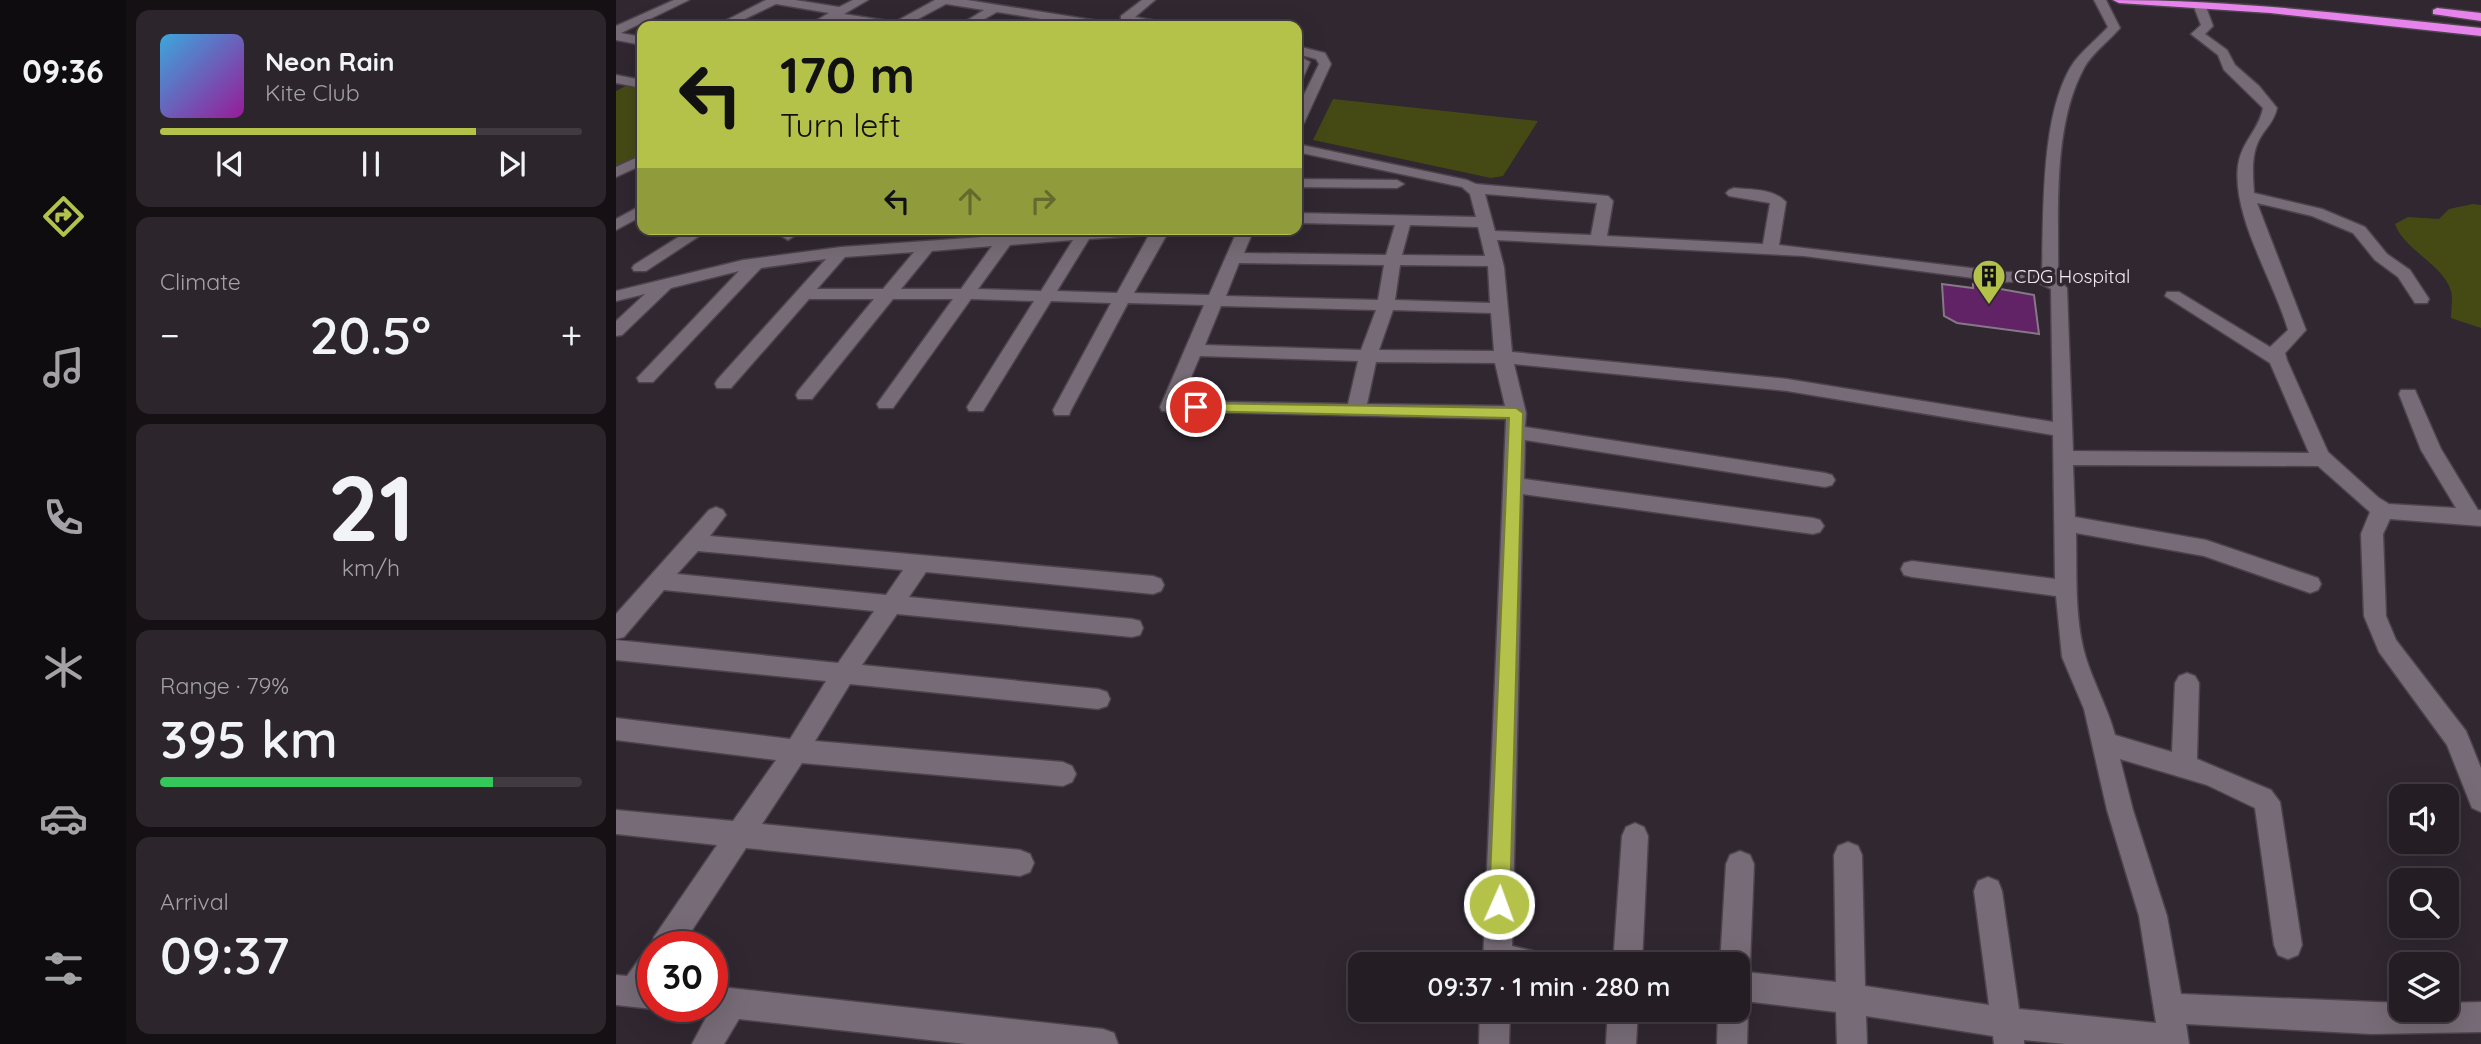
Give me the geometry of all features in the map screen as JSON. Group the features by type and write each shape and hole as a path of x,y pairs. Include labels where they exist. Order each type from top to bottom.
{"highway":[{"path":"2119,0 2481,34"},
{"path":"2233,0 2481,34"},
{"path":"2306,0 2319,1"},
{"path":"2196,6 2272,7 2481,25"},
{"path":"2419,9 2481,17"}],"street":[{"path":"642,21 683,0"},
{"path":"731,21 774,0 873,21"},
{"path":"823,21 862,0"},
{"path":"907,21 945,0 1073,21"},
{"path":"1121,21 1149,0"},
{"path":"2050,279 2052,200 2059,112 2079,64 2113,27 2101,0"},
{"path":"2196,6 2207,26 2197,34 2223,53 2229,67 2254,89 2270,108 2269,119 2256,131 2244,158 2244,182 2297,330 2276,352 2278,360 2320,456 2372,503 2385,511 2477,518"},
{"path":"973,21 995,8"},
{"path":"1042,21 1048,17"},
{"path":"1125,19 1136,21"},
{"path":"616,34 637,23"},
{"path":"616,34 637,40"},
{"path":"1302,51 1321,56 1325,64 1302,112"},
{"path":"616,79 637,83"},
{"path":"616,91 637,83"},
{"path":"1302,149 1467,184 1477,192 1494,261 1503,356 1516,423 1497,952"},
{"path":"616,173 637,162"},
{"path":"1302,183 1397,184"},
{"path":"1471,188 1603,199 1605,201 1598,240"},
{"path":"1734,193 1771,197 1778,202 1770,249"},
{"path":"2247,196 2317,212 2349,224 2359,230 2381,257 2404,274 2421,299"},
{"path":"616,225 637,213"},
{"path":"1302,218 1404,220 1598,240 1804,251 2004,277 2036,276 2050,279 2059,288 2066,589 2074,657 2096,709 2120,810 2153,916 2174,1042 2008,1034 1852,999 1750,987"},
{"path":"1356,410 1368,356 1386,305 1393,259 1404,220"},
{"path":"640,268 692,235"},
{"path":"616,296 756,263 841,252 1084,235"},
{"path":"976,407 1084,235"},
{"path":"1062,410 1158,235"},
{"path":"1243,235 1169,407 1356,410 1516,423 1825,480"},
{"path":"886,404 1005,240"},
{"path":"805,395 927,246"},
{"path":"724,384 841,252"},
{"path":"1233,258 1494,261"},
{"path":"646,378 756,263"},
{"path":"616,331 666,283"},
{"path":"804,294 968,294 1499,308"},
{"path":"2173,296 2278,360"},
{"path":"1194,350 1368,356 1503,356 1787,385 2062,430"},
{"path":"2408,394 2431,450 2477,518"},
{"path":"2063,458 2314,460 2320,456"},
{"path":"1514,485 1813,526"},
{"path":"2385,511 2376,519 2372,534 2375,616 2387,645 2457,739 2481,800"},
{"path":"616,630 716,515"},
{"path":"2065,523 2206,548 2310,584"},
{"path":"693,541 1153,585"},
{"path":"675,931 796,751 889,605 921,562"},
{"path":"1912,569 2066,589"},
{"path":"658,581 1132,628"},
{"path":"616,650 1098,699"},
{"path":"2184,766 2187,683"},
{"path":"616,729 796,751 1063,774"},
{"path":"2105,743 2212,775 2262,797 2267,802 2288,945"},
{"path":"616,822 1020,863"},
{"path":"1628,952 1635,836"},
{"path":"1848,855 1852,1044"},
{"path":"1736,952 1740,864"},
{"path":"1988,891 2008,1034"},
{"path":"728,1003 936,1035 1103,1044"},
{"path":"2168,1008 2372,1018 2481,1017"},
{"path":"707,1044 715,1022"},
{"path":"1494,1044 1495,1022"},
{"path":"1620,1044 1622,1022"},
{"path":"1732,1044 1733,1022"}],"green space":[{"path":"633,82 637,83 637,162 616,173 616,91"},
{"path":"1333,99 1538,121 1503,176 1491,178 1313,140"},
{"path":"2481,205 2481,328 2451,318 2452,294 2447,281 2406,242 2395,224 2408,217 2439,219 2449,209"}],"building":[{"name":"CDG Hospital","path":"1942,284 1973,288 1973,284 2034,295 2039,334 1957,323 1944,316"}],"place":[{"name":"CDG Hospital","path":"1989,306"}],"route":[{"path":"1196,407 1516,413 1499,904"}]}
